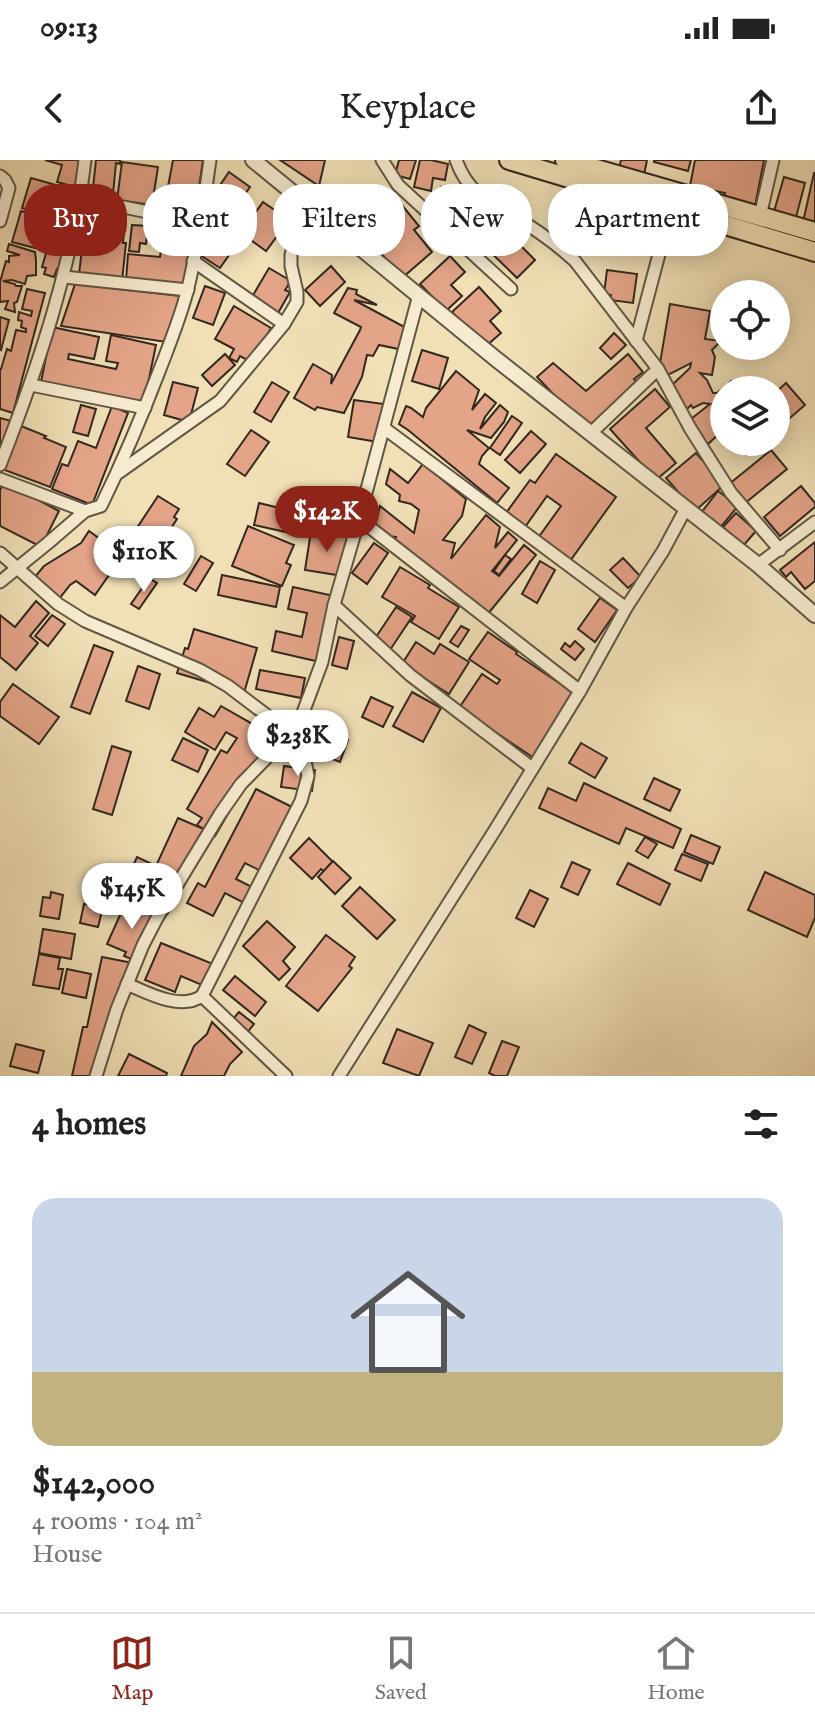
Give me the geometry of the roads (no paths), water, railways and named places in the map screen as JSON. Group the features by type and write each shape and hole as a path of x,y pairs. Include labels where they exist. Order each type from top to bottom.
{"highway":[{"path":"509,160 588,184"},
{"path":"565,160 601,165 815,232"},
{"path":"728,226 815,252"}],"street":[{"path":"82,184 85,160"},
{"path":"207,184 210,160"},
{"path":"253,160 283,184"},
{"path":"382,160 398,185 511,289"},
{"path":"456,160 468,185 482,198 526,223 575,261 658,369 731,493 780,550"},
{"path":"760,216 773,160"},
{"path":"0,176 9,188 0,221"},
{"path":"0,465 31,385 68,256"},
{"path":"0,582 85,511 101,506 145,408 176,327 188,290 194,256"},
{"path":"117,473 220,401 284,324 297,302 291,256"},
{"path":"371,256 685,510 758,565 815,615"},
{"path":"636,341 659,256"},
{"path":"193,261 284,324"},
{"path":"64,277 188,290"},
{"path":"96,1076 117,1009 157,918 241,784 301,718 322,662 334,605 419,295"},
{"path":"591,433 658,369"},
{"path":"31,385 145,408"},
{"path":"384,428 626,608"},
{"path":"0,479 85,511"},
{"path":"339,1076 580,691 685,510"},
{"path":"359,519 580,691"},
{"path":"758,565 815,522"},
{"path":"0,553 58,604 85,621 200,670 228,686 290,733 305,761 308,776 301,801 202,996 180,1002 127,984"},
{"path":"334,605 410,675 532,768"},
{"path":"202,996 286,1076"}]}
